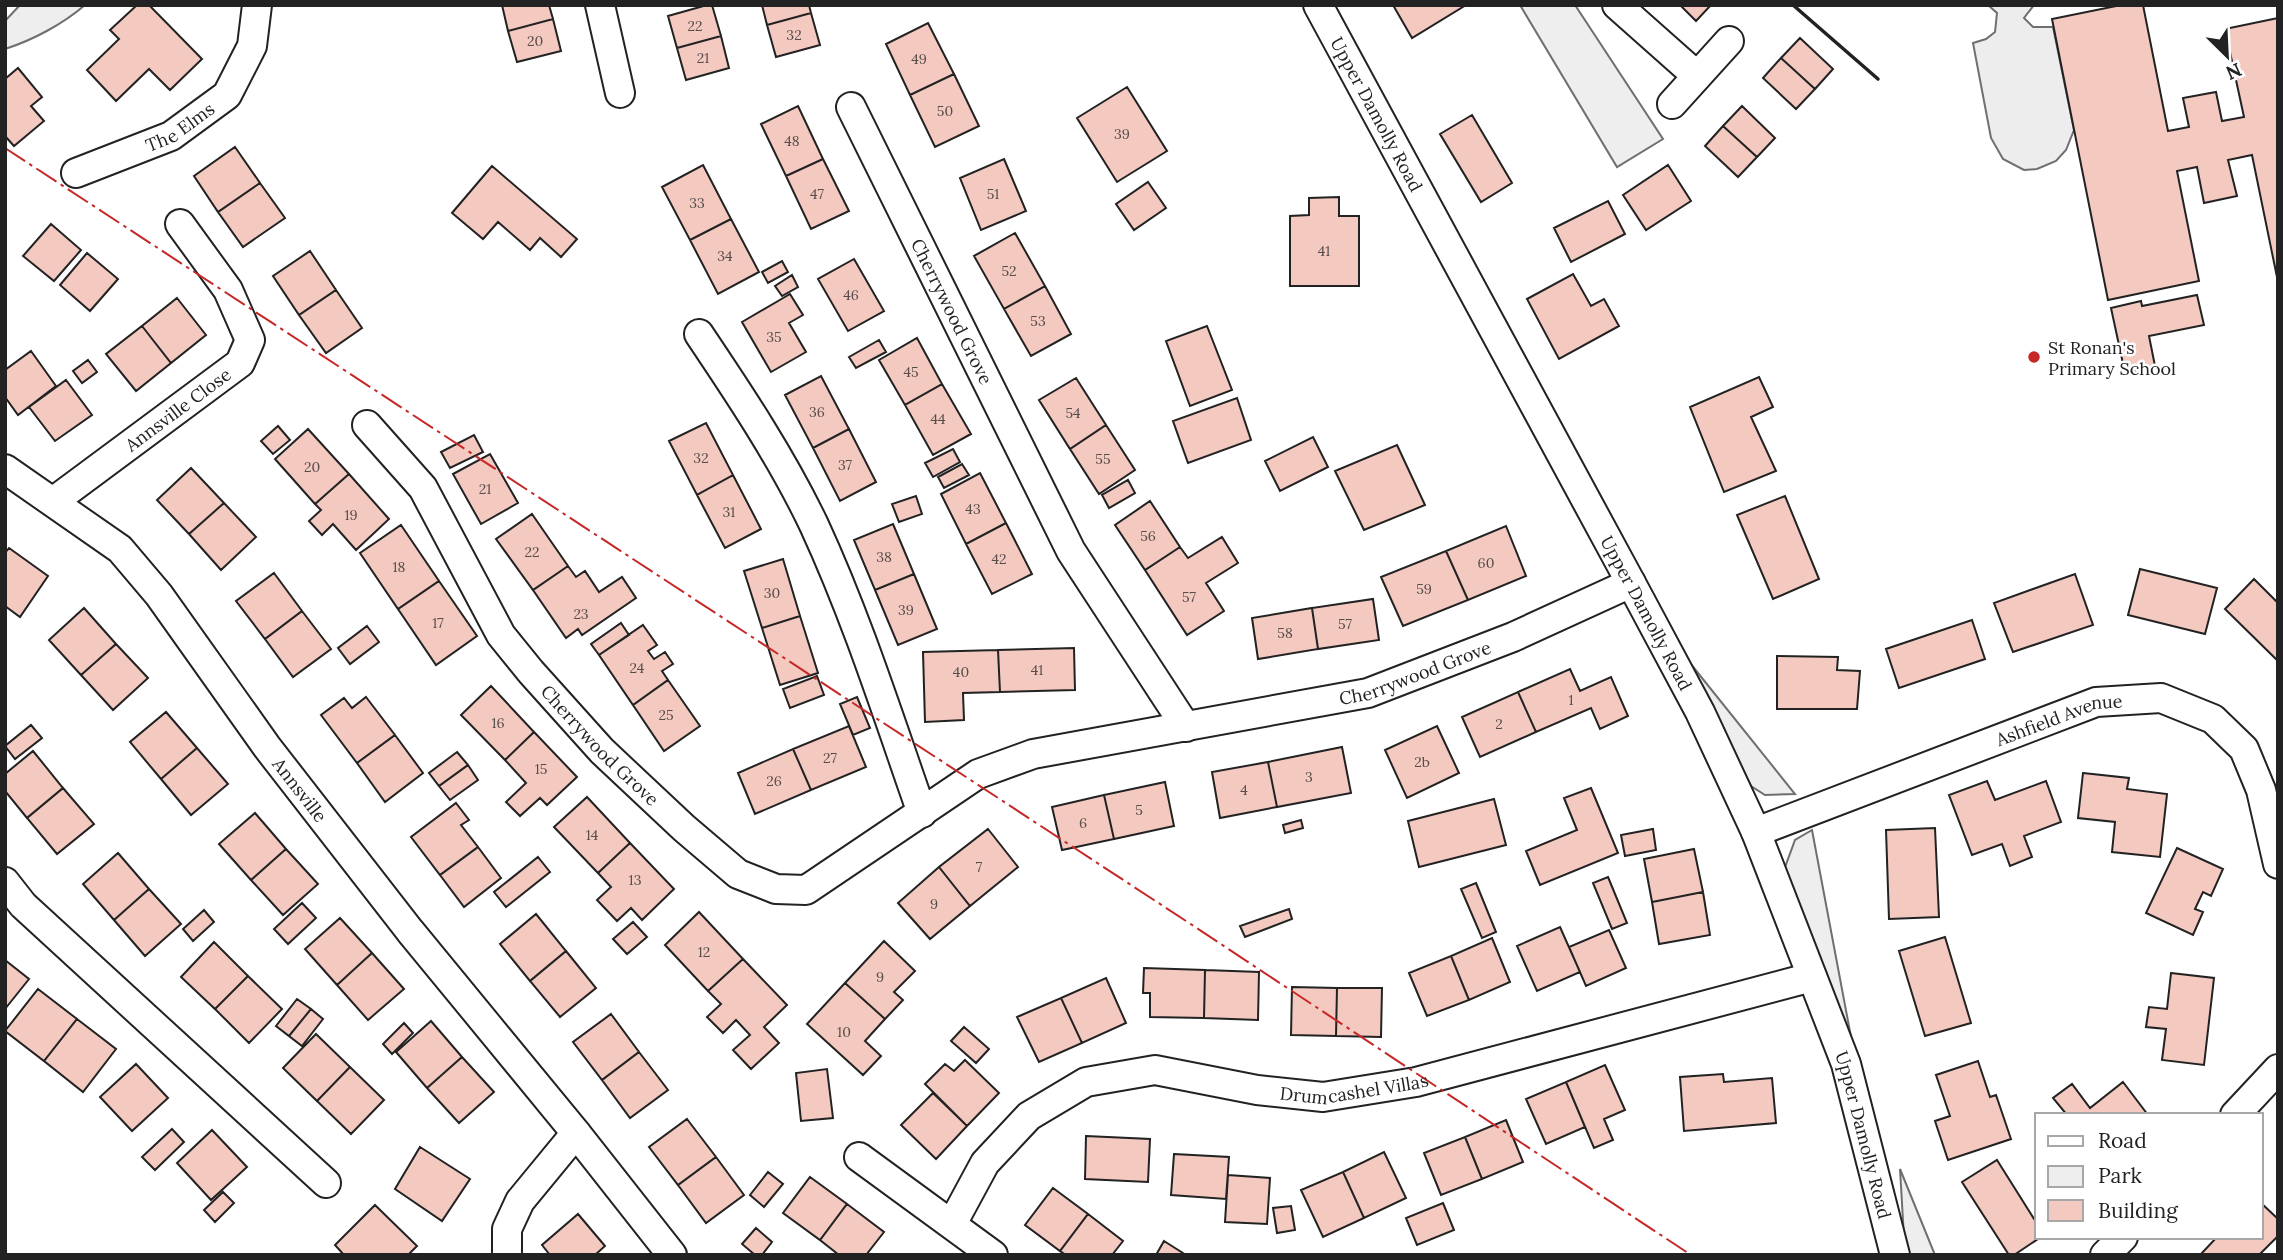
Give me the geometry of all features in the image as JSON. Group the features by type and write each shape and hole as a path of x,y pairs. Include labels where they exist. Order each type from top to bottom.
{"street":[{"name":"The Elms","path":"76,173 172,136 227,95 252,46 257,5"},
{"path":"600,5 620,93"},
{"name":"Upper Damolly Road","path":"1318,5 1700,712 1756,832 1846,1064 1895,1255"},
{"path":"1617,5 1697,76"},
{"path":"1672,104 1729,41"},
{"name":"Cherrywood Grove","path":"851,107 1071,551 1186,727"},
{"name":"Annsville Close","path":"54,501 240,363 250,340 228,290 180,224"},
{"path":"699,334 782,463 813,523 852,611 922,813"},
{"name":"Cherrywood Grove","path":"367,425 423,488 501,635 531,671 602,751 684,828 738,874 776,889 806,890 978,774 1033,754 1368,693 1513,638 1631,583"},
{"name":"Annsville","path":"5,469 120,549 159,595 267,747 410,931 672,1255"},
{"name":"Ashfield Avenue","path":"1756,832 2096,702 2161,698 2213,719 2244,749 2261,790 2278,864"},
{"path":"5,882 23,905 326,1183"},
{"name":"Drumcashel Villas","path":"951,1224 985,1163 1029,1116 1086,1082 1155,1070 1257,1090 1323,1097 1416,1082 1812,977"},
{"path":"2237,1113 2278,1069"},
{"path":"507,1255 507,1229 520,1201 576,1133"},
{"path":"859,1157 993,1255"},
{"path":"2105,1255 2121,1239"}],"green space":[{"path":"20,5 85,5 47,31 5,49 5,21"},
{"path":"1520,5 1575,5 1663,139 1617,167"},
{"path":"1690,663 1795,794 1765,795 1751,786 1689,668"},
{"path":"1812,830 1851,1037 1784,870 1795,840"},
{"path":"1900,1169 1935,1255 1905,1255"}],"shaded area":[{"path":"1988,5 2034,5 2024,18 2033,27 2053,27 2074,130 2066,150 2056,161 2037,169 2024,170 2003,159 1991,138 1973,43 1986,39 1995,32 1997,13"}],"building":[{"path":"137,5 149,5 202,59 170,90 149,69 116,101 87,70 119,39 110,30"},
{"path":"502,5 549,5 553,19 508,31"},
{"path":"712,5 721,36 677,48 668,16"},
{"path":"762,5 809,5 811,13 767,25"},
{"path":"1393,5 1466,5 1412,38"},
{"path":"1680,5 1711,5 1696,21"},
{"name":"St Ronan's Primary School","path":"2121,5 2143,5 2168,131 2189,127 2183,98 2216,92 2222,121 2244,117 2225,29 2278,18 2278,282 2252,155 2228,160 2237,196 2204,203 2197,167 2177,171 2199,281 2108,300 2052,19"},
{"path":"811,13 820,45 776,57 767,25"},
{"path":"553,19 561,51 517,62 508,31"},
{"path":"928,23 954,74 910,95 886,44"},
{"path":"721,36 729,68 686,80 677,48"},
{"path":"1800,38 1833,69 1815,89 1781,58"},
{"path":"1781,58 1815,89 1796,109 1763,78"},
{"path":"18,68 42,97 31,106 44,121 14,146 5,136 5,79"},
{"path":"954,74 979,126 935,147 910,95"},
{"path":"1127,87 1167,151 1117,182 1077,118"},
{"path":"798,106 823,159 786,176 761,124"},
{"path":"1742,106 1775,138 1757,157 1723,126"},
{"path":"1472,115 1512,183 1481,202 1440,134"},
{"path":"1723,126 1757,157 1738,177 1705,146"},
{"path":"235,147 260,183 218,212 194,176"},
{"path":"823,159 849,211 811,229 786,176"},
{"path":"1004,159 1026,211 981,230 960,178"},
{"path":"703,165 731,219 690,240 662,187"},
{"path":"1668,165 1691,201 1646,230 1623,195"},
{"path":"492,166 577,239 561,257 540,238 530,250 498,222 483,239 452,213"},
{"path":"1148,182 1166,208 1134,230 1116,204"},
{"path":"260,183 285,218 243,247 218,212"},
{"path":"1339,197 1339,216 1359,216 1359,286 1290,286 1290,216 1309,215 1309,198"},
{"path":"1608,201 1625,234 1571,262 1554,228"},
{"path":"731,219 759,272 718,294 690,240"},
{"path":"51,224 81,250 54,281 23,256"},
{"path":"1015,233 1045,286 1004,309 974,256"},
{"path":"310,251 336,290 299,315 273,276"},
{"path":"87,253 118,279 90,311 60,285"},
{"path":"854,259 884,311 848,331 818,279"},
{"path":"782,261 788,272 768,283 762,272"},
{"path":"1573,274 1591,306 1604,299 1619,326 1559,359 1527,299"},
{"path":"792,275 798,287 782,296 775,286"},
{"path":"1045,286 1071,334 1031,356 1004,309"},
{"path":"336,290 362,328 326,353 299,315"},
{"path":"790,294 803,315 789,323 806,352 771,372 742,322"},
{"path":"2197,295 2204,325 2149,336 2155,366 2125,373 2111,308 2141,301 2142,306"},
{"path":"177,298 206,335 171,363 142,326"},
{"path":"142,326 171,363 136,391 106,354"},
{"path":"1207,326 1232,390 1190,406 1166,341"},
{"path":"917,338 942,384 905,405 879,360"},
{"path":"879,340 886,352 856,368 849,357"},
{"path":"31,351 56,386 18,415 5,397 5,370"},
{"path":"88,360 97,372 82,383 73,371"},
{"path":"821,376 849,429 813,448 785,395"},
{"path":"1759,377 1773,407 1751,417 1776,471 1724,492 1690,407"},
{"path":"1076,378 1106,425 1070,449 1039,400"},
{"path":"66,380 92,415 55,441 29,407"},
{"path":"942,384 971,434 933,455 905,405"},
{"path":"1237,398 1251,440 1188,463 1173,421"},
{"path":"706,423 733,475 697,495 669,441"},
{"path":"1106,425 1135,470 1099,494 1070,449"},
{"path":"278,426 290,440 273,454 261,441"},
{"path":"308,429 349,474 315,504 275,459"},
{"path":"849,429 876,482 840,501 813,448"},
{"path":"474,435 483,452 450,468 441,452"},
{"path":"1313,437 1328,467 1280,491 1265,461"},
{"path":"1397,445 1425,505 1364,530 1335,471"},
{"path":"953,449 960,462 933,477 925,463"},
{"path":"490,454 518,503 481,524 453,474"},
{"path":"962,464 969,475 944,488 938,477"},
{"path":"191,468 224,503 189,534 157,500"},
{"path":"980,473 1006,523 966,544 941,494"},
{"path":"349,474 389,519 356,550 333,524 322,535 309,521 321,510 315,504"},
{"path":"733,475 761,529 725,548 697,495"},
{"path":"1128,480 1135,493 1109,508 1102,495"},
{"path":"916,496 922,514 899,522 892,504"},
{"path":"1785,496 1819,579 1773,599 1737,515"},
{"path":"1150,501 1180,547 1145,570 1115,525"},
{"path":"224,503 256,537 221,570 189,534"},
{"path":"532,514 568,566 533,590 496,539"},
{"path":"1006,523 1032,574 992,594 966,544"},
{"path":"893,524 914,574 875,590 854,540"},
{"path":"401,525 439,581 398,609 360,553"},
{"path":"1506,526 1526,576 1468,600 1446,551"},
{"path":"1222,537 1238,563 1206,583 1224,611 1187,635 1145,570 1180,547 1188,558"},
{"path":"9,548 48,576 20,617 5,606 5,553"},
{"path":"1446,551 1468,600 1403,626 1381,577"},
{"path":"783,559 800,616 762,628 744,571"},
{"path":"568,566 576,577 585,571 599,592 622,577 636,598 582,635 578,629 566,638 533,590"},
{"path":"2140,569 2217,588 2205,634 2128,615"},
{"path":"274,573 302,611 265,639 236,601"},
{"path":"914,574 937,629 898,645 875,590"},
{"path":"2075,574 2093,625 2013,652 1994,603"},
{"path":"2254,579 2278,603 2278,661 2225,609"},
{"path":"439,581 477,636 436,665 398,609"},
{"path":"1373,599 1379,640 1318,649 1312,608"},
{"path":"84,608 116,644 81,675 49,640"},
{"path":"1312,608 1318,649 1258,659 1252,618"},
{"path":"302,611 331,649 293,677 265,639"},
{"path":"800,616 818,673 780,685 762,628"},
{"path":"1972,620 1985,659 1899,688 1886,649"},
{"path":"621,623 629,635 599,655 591,644"},
{"path":"643,625 657,645 648,651 654,659 665,652 673,664 662,671 668,680 633,705 599,655"},
{"path":"367,626 379,642 350,664 338,648"},
{"path":"116,644 148,678 113,710 81,675"},
{"path":"1074,648 1075,690 1000,692 998,650"},
{"path":"998,650 1000,692 963,693 964,720 925,722 923,652"},
{"path":"1777,656 1838,657 1837,670 1860,671 1857,709 1777,709"},
{"path":"1570,669 1580,691 1611,677 1628,716 1600,729 1591,708 1536,732 1518,692"},
{"path":"817,676 824,695 790,708 783,689"},
{"path":"668,680 700,726 664,751 633,705"},
{"path":"491,686 534,732 505,760 461,715"},
{"path":"1518,692 1536,732 1480,757 1462,717"},
{"path":"366,697 395,735 357,763 321,715 344,698 352,708"},
{"path":"857,697 870,728 853,735 840,704"},
{"path":"166,712 197,748 161,779 130,742"},
{"path":"31,725 42,738 15,759 5,746"},
{"path":"849,726 866,767 811,790 793,749"},
{"path":"1437,726 1459,773 1407,798 1385,750"},
{"path":"534,732 577,777 547,805 540,798 520,816 506,802 526,783 505,760"},
{"path":"395,735 423,773 385,802 357,763"},
{"path":"1342,747 1351,793 1277,807 1268,762"},
{"path":"197,748 228,784 191,815 161,779"},
{"path":"793,749 811,790 755,814 738,773"},
{"path":"33,751 63,788 27,818 5,791 5,774"},
{"path":"457,752 468,765 439,786 429,773"},
{"path":"1268,762 1277,807 1220,818 1212,772"},
{"path":"468,765 478,780 450,800 439,786"},
{"path":"2083,773 2129,778 2127,789 2167,794 2160,857 2112,852 2115,822 2078,818"},
{"path":"1987,781 1995,800 2046,781 2061,822 2024,836 2032,857 2010,866 2002,844 1972,855 1949,795"},
{"path":"1165,782 1174,826 1114,839 1104,795"},
{"path":"63,788 94,824 57,854 27,818"},
{"path":"1591,788 1618,853 1540,885 1526,851 1577,830 1564,798"},
{"path":"1104,795 1114,839 1062,850 1052,807"},
{"path":"587,797 630,843 598,873 554,827"},
{"path":"1494,799 1506,845 1419,867 1408,821"},
{"path":"456,803 469,820 461,825 478,847 440,875 411,837"},
{"path":"255,813 286,849 251,880 219,844"},
{"path":"1301,820 1303,828 1285,833 1283,825"},
{"path":"1935,828 1939,917 1889,919 1886,830"},
{"path":"988,829 1018,867 970,906 939,867"},
{"path":"1653,829 1656,850 1625,856 1621,835"},
{"path":"630,843 674,889 642,920 631,908 617,921 597,900 611,887 598,873"},
{"path":"478,847 501,878 464,907 440,875"},
{"path":"2177,848 2223,869 2211,896 2203,892 2195,909 2203,912 2193,935 2146,913"},
{"path":"286,849 318,884 283,915 251,880"},
{"path":"1694,849 1703,892 1652,902 1644,859"},
{"path":"118,853 149,889 114,920 83,884"},
{"path":"538,857 550,872 506,907 494,892"},
{"path":"939,867 970,906 930,939 898,903"},
{"path":"1608,877 1627,923 1612,929 1593,883"},
{"path":"1476,883 1496,932 1482,938 1461,889"},
{"path":"149,889 181,924 145,956 114,920"},
{"path":"1703,892 1710,935 1659,944 1652,902"},
{"path":"302,903 316,918 288,944 274,929"},
{"path":"1289,909 1292,919 1245,937 1240,926"},
{"path":"204,910 214,922 193,941 183,929"},
{"path":"699,912 743,959 708,991 665,945"},
{"path":"536,914 566,951 530,981 500,944"},
{"path":"340,918 372,953 337,985 305,949"},
{"path":"633,922 647,937 627,954 613,939"},
{"path":"1560,927 1580,972 1537,991 1517,946"},
{"path":"1609,930 1626,968 1586,986 1569,947"},
{"path":"1945,937 1971,1023 1925,1036 1899,951"},
{"path":"1492,938 1510,982 1469,1000 1451,956"},
{"path":"884,941 915,971 894,992 903,1000 885,1019 845,983"},
{"path":"214,942 248,976 215,1009 181,977"},
{"path":"566,951 596,988 560,1017 530,981"},
{"path":"372,953 404,989 368,1020 337,985"},
{"path":"1451,956 1469,1000 1427,1016 1409,973"},
{"path":"743,959 787,1005 764,1027 779,1043 751,1069 733,1050 750,1035 736,1020 723,1033 707,1017 721,1004 708,991"},
{"path":"5,960 29,979 5,1009"},
{"path":"1144,968 1205,970 1204,1018 1150,1017 1150,993 1143,993"},
{"path":"1205,970 1259,972 1258,1020 1204,1018"},
{"path":"2171,973 2214,978 2204,1065 2162,1060 2166,1029 2146,1027 2149,1007 2167,1009"},
{"path":"248,976 282,1009 249,1043 215,1009"},
{"path":"1106,978 1126,1023 1082,1043 1061,998"},
{"path":"845,983 885,1019 865,1041 881,1056 863,1075 807,1024"},
{"path":"1292,987 1337,988 1336,1036 1291,1035"},
{"path":"1337,988 1382,988 1381,1037 1336,1036"},
{"path":"38,989 77,1019 44,1061 5,1031"},
{"path":"1061,998 1082,1043 1039,1062 1017,1017"},
{"path":"297,999 311,1009 289,1036 276,1026"},
{"path":"311,1009 323,1019 302,1046 289,1036"},
{"path":"611,1014 639,1052 602,1080 573,1042"},
{"path":"77,1019 116,1049 83,1092 44,1061"},
{"path":"431,1021 462,1057 427,1088 396,1052"},
{"path":"404,1023 413,1033 392,1054 383,1044"},
{"path":"964,1027 989,1049 976,1063 951,1041"},
{"path":"316,1034 350,1067 317,1101 283,1068"},
{"path":"639,1052 668,1090 630,1118 602,1080"},
{"path":"462,1057 494,1092 459,1123 427,1088"},
{"path":"965,1060 999,1093 967,1126 925,1084 945,1064 954,1071"},
{"path":"1978,1061 1990,1097 1996,1095 2011,1139 1948,1160 1935,1121 1950,1116 1936,1075"},
{"path":"136,1064 168,1098 132,1131 100,1097"},
{"path":"1605,1065 1625,1110 1604,1119 1613,1140 1594,1148 1566,1082"},
{"path":"350,1067 384,1100 351,1134 317,1101"},
{"path":"827,1069 833,1118 801,1121 796,1073"},
{"path":"1723,1074 1724,1082 1772,1078 1776,1123 1684,1131 1680,1077"},
{"path":"1566,1082 1585,1127 1546,1144 1526,1099"},
{"path":"2123,1082 2146,1113 2065,1113 2053,1098 2072,1084 2090,1108"},
{"path":"933,1093 967,1126 936,1159 901,1125"},
{"path":"687,1119 716,1157 678,1185 649,1147"},
{"path":"1506,1120 1523,1162 1482,1179 1465,1137"},
{"path":"172,1129 184,1142 155,1170 142,1157"},
{"path":"212,1130 247,1167 211,1200 177,1163"},
{"path":"1086,1136 1150,1139 1148,1182 1085,1179"},
{"path":"1465,1137 1482,1179 1441,1195 1424,1153"},
{"path":"420,1147 470,1179 442,1221 395,1189"},
{"path":"1384,1152 1406,1198 1364,1218 1343,1172"},
{"path":"1174,1154 1229,1157 1226,1199 1171,1195"},
{"path":"716,1157 744,1195 706,1223 678,1185"},
{"path":"1997,1160 2035,1220 2035,1239 2038,1239 2014,1255 2009,1255 1962,1182"},
{"path":"768,1172 783,1184 764,1207 750,1195"},
{"path":"1343,1172 1364,1218 1323,1237 1301,1190"},
{"path":"1228,1175 1270,1178 1267,1224 1225,1222"},
{"path":"810,1177 847,1204 820,1240 783,1213"},
{"path":"1053,1188 1088,1214 1060,1251 1025,1225"},
{"path":"223,1192 234,1203 215,1222 204,1210"},
{"path":"1443,1203 1454,1230 1417,1245 1406,1218"},
{"path":"847,1204 884,1232 866,1255 839,1255 820,1240"},
{"path":"2262,1204 2278,1219 2278,1236 2259,1255 2200,1255 2215,1239 2262,1239"},
{"path":"375,1205 417,1246 408,1255 344,1255 335,1245"},
{"path":"1291,1206 1295,1230 1277,1233 1273,1208"},
{"path":"578,1214 605,1246 595,1255 550,1255 542,1245"},
{"path":"1088,1214 1123,1241 1112,1255 1066,1255 1060,1251"},
{"path":"756,1228 772,1242 762,1255 755,1255 742,1244"},
{"path":"1164,1241 1186,1255 1156,1255"}],"wall":[{"path":"1793,5 1878,79"}],"power":[{"path":"5,148 1691,1255"}],"place":[{"name":"St Ronan's Primary School","path":"2034,357"}]}
